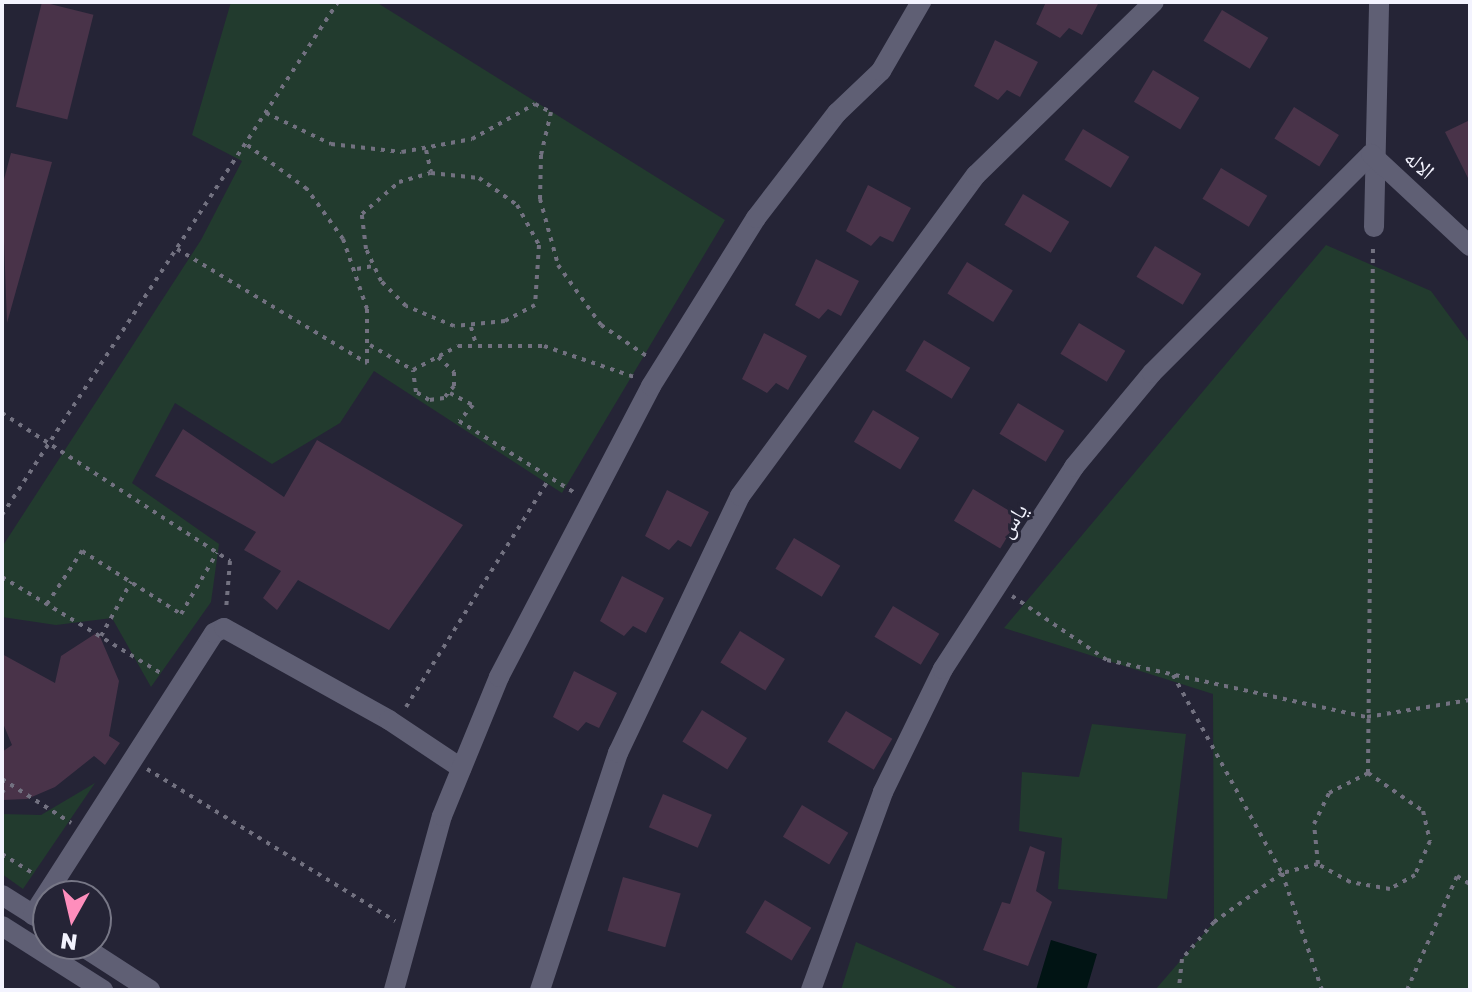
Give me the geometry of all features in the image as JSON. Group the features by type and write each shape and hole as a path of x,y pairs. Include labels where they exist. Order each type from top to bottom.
{"street":[{"path":"394,990 409,930 461,768 499,677 651,386 756,218 837,113 881,71 921,2"},
{"path":"540,990 618,753 740,496 976,175 1154,2"},
{"path":"1374,227 1371,154 1379,2"},
{"name":"الاله","path":"1371,154 1470,246"},
{"name":"یاس","path":"811,990 883,792 943,669 1074,467 1152,373 1371,154"},
{"path":"54,880 214,633 224,628 395,724 461,768"},
{"path":"2,895 32,914"},
{"path":"2,926 103,990"},
{"path":"104,960 150,990"}],"path":[{"path":"2,515 338,2"},
{"path":"266,113 308,136 354,149 426,150 483,134 535,104 551,112 539,177 549,242 584,307 620,341 663,365"},
{"path":"177,249 367,363 369,345 357,269 307,189 246,144"},
{"path":"426,150 431,173"},
{"path":"431,173 464,174 494,186 517,205 539,245 535,305 505,321 471,327 421,316 393,295 373,266 362,214 399,182 431,173"},
{"path":"1368,773 1374,227"},
{"path":"539,245 549,242"},
{"path":"357,269 373,266"},
{"path":"471,327 476,344"},
{"path":"450,393 436,400 421,397 412,385 413,370 424,359 476,344 569,351 651,386"},
{"path":"369,345 413,370"},
{"path":"438,357 454,372 450,393"},
{"path":"450,393 473,405 459,421 591,502"},
{"path":"2,413 230,561 224,628"},
{"path":"395,724 549,479"},
{"path":"47,604 82,551 181,614 217,553"},
{"path":"2,577 180,685"},
{"path":"100,637 131,582"},
{"path":"997,586 1107,660 1367,717 1470,700"},
{"path":"1172,674 1282,873 1322,990"},
{"path":"131,759 409,930"},
{"path":"1318,864 1314,824 1329,793 1368,773"},
{"path":"1179,990 1182,959 1214,922 1282,873 1318,864 1350,882 1390,889 1415,875 1430,841 1423,811 1368,773"},
{"path":"2,779 84,831"},
{"path":"2,793 6,787"},
{"path":"2,854 43,880"},
{"path":"1407,990 1457,876 1470,884"}],"green space":[{"path":"231,2 376,2 725,220 562,493 374,371 340,423 272,464 175,403 132,483 219,544 211,602 151,687 112,618 56,625 2,617 2,547 201,240 242,161 192,135"},
{"path":"1326,245 1431,291 1470,344 1470,990 1155,990 1214,922 1213,694 1004,628"},
{"path":"1092,724 1186,734 1167,899 1058,889 1062,838 1019,831 1022,772 1079,777"},
{"path":"95,783 23,889 2,874 2,814 41,815"},
{"path":"856,942 942,980 960,990 841,990"}],"shaded area":[{"path":"1051,940 1097,954 1087,988 1098,990 1036,990"}],"building":[{"path":"42,2 93,15 67,120 16,107"},
{"path":"1046,2 1099,2 1082,35 1069,28 1060,38 1036,24"},
{"path":"1222,10 1268,38 1250,69 1203,41"},
{"path":"995,40 1038,62 1020,97 1007,90 998,100 974,86"},
{"path":"1153,70 1199,98 1180,130 1134,102"},
{"path":"1294,107 1339,135 1319,166 1274,138"},
{"path":"1470,120 1470,182 1445,132"},
{"path":"1083,129 1129,157 1111,188 1064,160"},
{"path":"11,153 52,162 7,323 2,187"},
{"path":"1221,168 1267,196 1249,227 1202,199"},
{"path":"868,185 911,208 893,242 880,236 871,246 846,231"},
{"path":"1023,194 1069,222 1051,253 1004,225"},
{"path":"1155,246 1201,274 1183,305 1136,277"},
{"path":"816,259 859,281 841,316 828,309 819,319 795,305"},
{"path":"967,262 1013,291 993,322 947,293"},
{"path":"1079,323 1125,351 1107,382 1060,354"},
{"path":"764,333 807,356 788,390 776,383 767,393 742,379"},
{"path":"924,340 970,368 952,399 905,371"},
{"path":"1018,403 1064,431 1046,462 999,434"},
{"path":"873,410 919,438 900,470 854,442"},
{"path":"183,429 284,497 317,440 463,525 389,630 298,580 277,610 263,598 281,571 244,550 256,532 155,476"},
{"path":"973,489 1019,517 1000,549 954,521"},
{"path":"667,490 709,512 691,547 678,540 669,550 645,536"},
{"path":"794,538 840,566 822,597 775,569"},
{"path":"622,576 664,598 646,633 633,626 624,636 600,621"},
{"path":"893,606 939,634 921,665 874,637"},
{"path":"740,631 785,659 765,690 720,662"},
{"path":"98,632 119,681 109,736 120,743 105,765 94,756 55,787 27,799 2,800 2,752 12,745 2,721 2,654 55,683 61,656"},
{"path":"574,671 617,693 599,728 586,722 578,731 553,717"},
{"path":"702,710 747,738 727,769 682,741"},
{"path":"846,711 892,739 874,770 827,742"},
{"path":"663,794 712,815 698,848 649,827"},
{"path":"802,805 848,833 829,865 783,837"},
{"path":"1030,846 1045,852 1036,891 1052,902 1028,966 983,950 1002,902 1010,904"},
{"path":"623,877 681,894 665,947 608,931"},
{"path":"765,900 811,928 792,960 745,933"}]}
